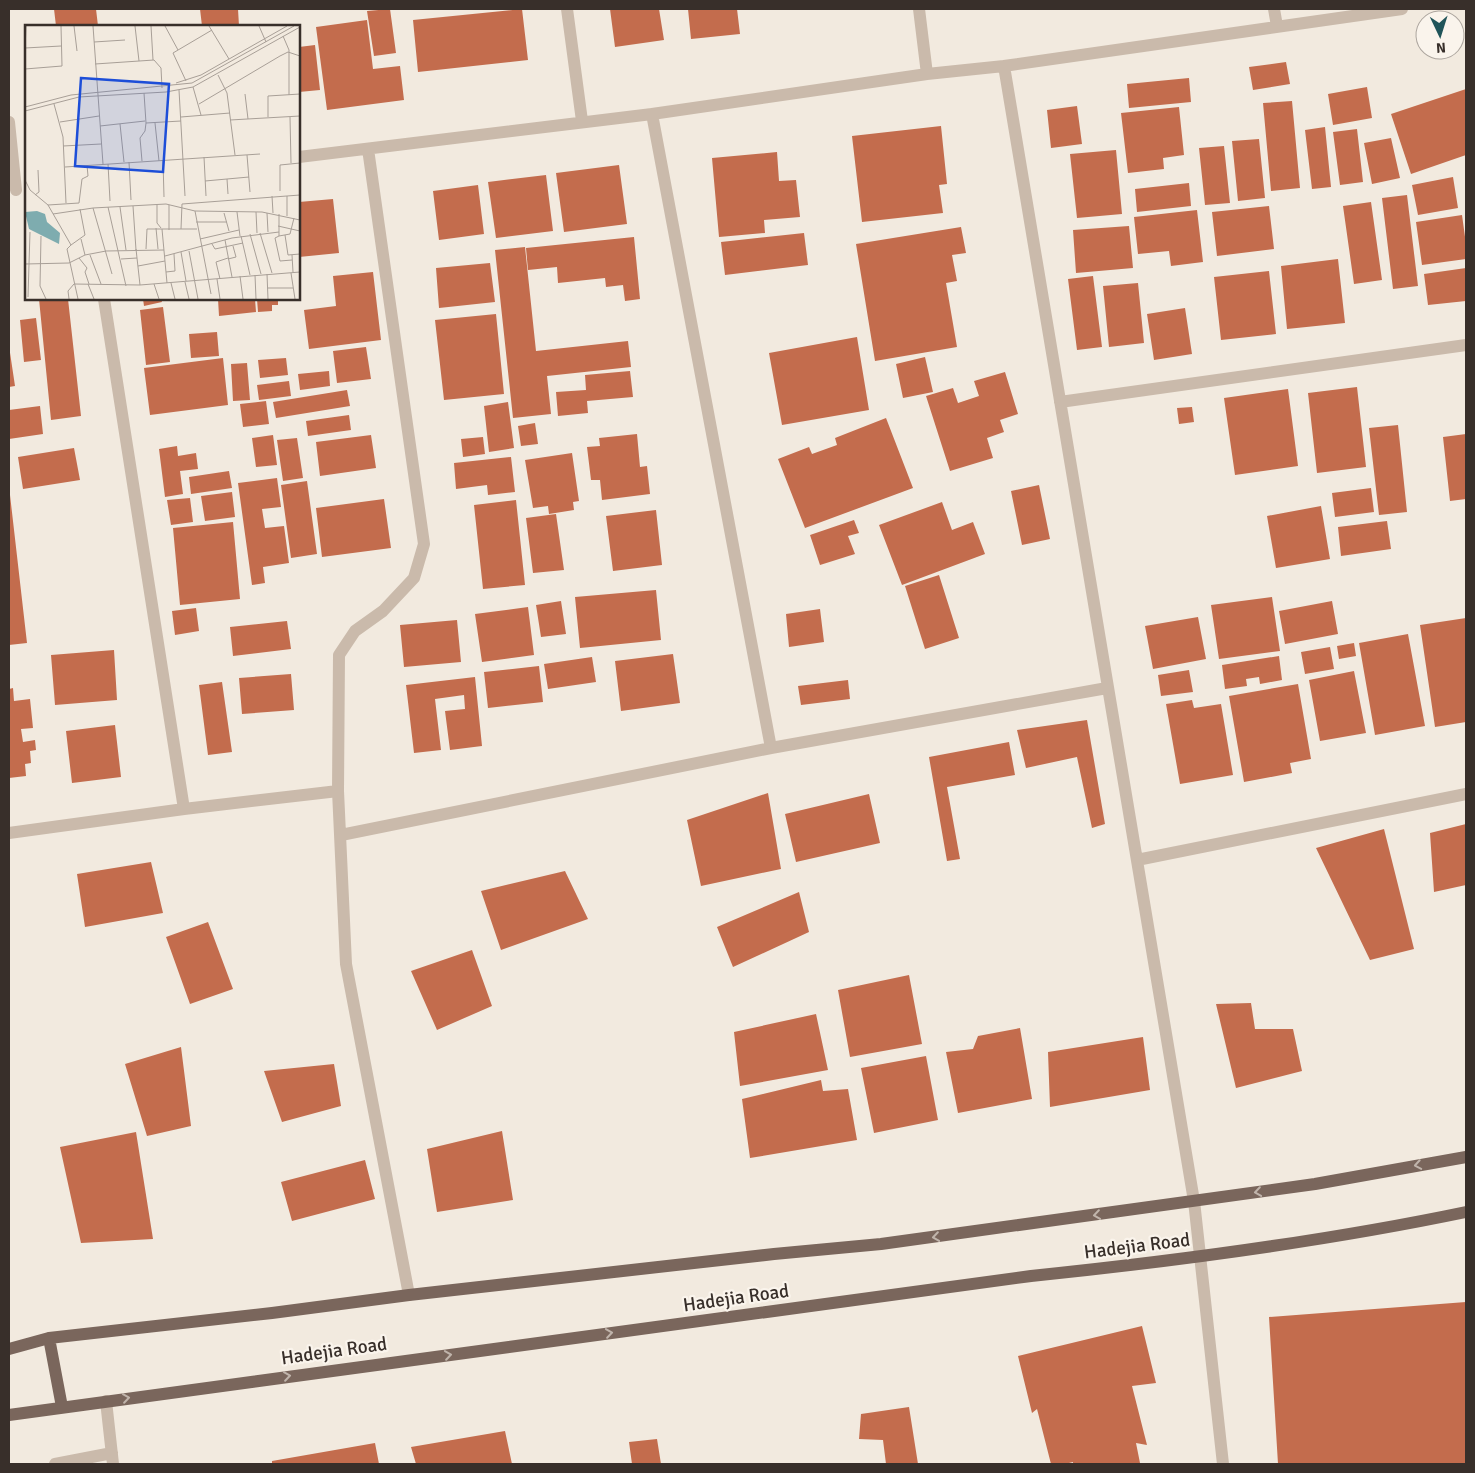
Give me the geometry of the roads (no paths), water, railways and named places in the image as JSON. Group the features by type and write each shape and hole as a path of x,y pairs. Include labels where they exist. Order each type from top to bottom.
{"main road":[{"name":"Hadejia Road","path":"9,1349 50,1338 272,1313 409,1295 774,1254 881,1244 1314,1184 1466,1157"},
{"name":"Hadejia Road","path":"9,1415 1031,1276 1200,1257 1290,1244 1466,1212"},
{"path":"50,1338 62,1407"}],"street":[{"path":"567,9 582,121"},
{"path":"920,9 927,74"},
{"path":"1274,9 1277,26"},
{"path":"300,157 582,121 652,114 1402,9"},
{"path":"1004,66 1194,1201 1223,1464"},
{"path":"652,114 772,748"},
{"path":"9,122 17,190"},
{"path":"368,149 424,544 414,578 383,611 355,631 339,655 338,791 346,964 409,1295"},
{"path":"104,300 184,809"},
{"path":"1060,402 1466,345"},
{"path":"341,835 772,748 1107,688"},
{"path":"9,833 184,809 338,791"},
{"path":"1137,860 1466,794"},
{"path":"55,1464 112,1458 106,1401"}]}
